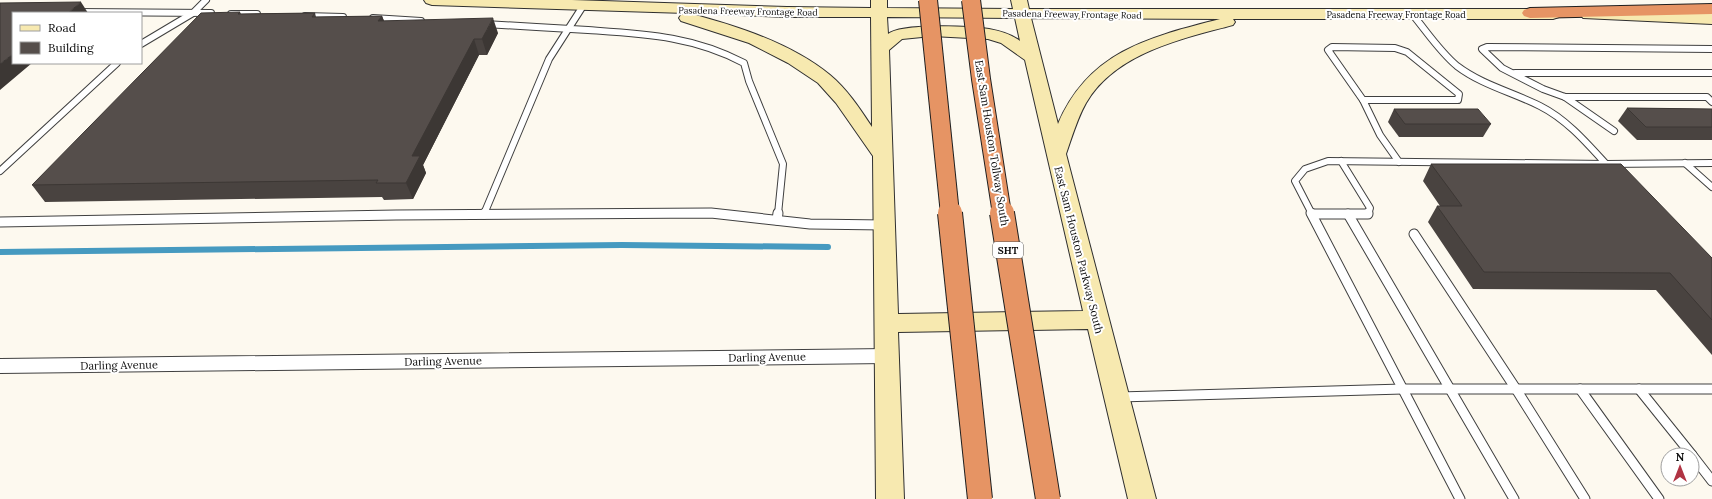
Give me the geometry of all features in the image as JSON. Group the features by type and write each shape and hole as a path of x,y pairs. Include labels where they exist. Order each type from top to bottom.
{"highway":[{"path":"928,0 980,499"},
{"name":"East Sam Houston Tollway South","path":"971,0 982,86 1048,499"},
{"path":"1530,13 1712,9"}],"main road":[{"name":"Pasadena Freeway Frontage Road","path":"432,0 787,12 879,6 1021,7 1120,14 1414,15 1530,13 1712,19"},
{"path":"787,12 818,6 833,0"},
{"path":"1063,0 1067,4 1084,9 1120,14"},
{"path":"879,6 890,499"},
{"name":"East Sam Houston Parkway South","path":"1021,7 1142,499"},
{"path":"656,8 756,39 794,59 824,79 843,99 882,155"},
{"path":"1056,154 1078,102 1097,76 1125,57 1156,42 1227,22 1309,14"},
{"path":"880,48 897,35 932,31 989,34 1007,39 1033,58"},
{"path":"886,323 1097,320"}],"street":[{"name":"Darling Avenue","path":"0,366 887,356"}],"lane":[{"path":"142,43 193,13 206,0"},
{"path":"484,214 549,59 583,6"},
{"path":"142,13 216,13"},
{"path":"223,14 262,15"},
{"path":"1414,15 1444,51 1464,71 1496,88 1540,106 1570,125 1622,180"},
{"path":"300,16 346,17"},
{"path":"370,18 425,21"},
{"path":"480,24 651,34 687,40 727,54 744,63 749,81 784,164 777,220"},
{"path":"1614,131 1565,97 1542,89 1502,68 1482,49 1487,47 1712,49"},
{"path":"1363,100 1458,100 1459,94 1407,52 1395,48 1332,48 1328,50 1363,100 1380,134 1399,162"},
{"path":"0,171 116,64"},
{"path":"1512,74 1712,73"},
{"path":"1565,97 1710,99"},
{"path":"1460,499 1295,181 1305,169 1328,161 1606,164 1712,163"},
{"path":"1312,214 1368,214 1370,208 1341,161"},
{"path":"1685,163 1712,187"},
{"path":"0,222 484,214 711,213 810,224 884,225"},
{"path":"1348,214 1514,499"},
{"path":"1414,234 1586,499"},
{"path":"1116,397 1403,389 1712,389"},
{"path":"1580,389 1659,499"},
{"path":"1639,389 1686,447"},
{"path":"1700,465 1712,480"}],"building":[{"path":"81,2 69,12 12,12 12,55 0,64 0,3"},
{"path":"240,12 238,14 315,13 312,17 382,16 378,21 493,18 482,39 474,39 412,156 420,156 406,183 376,183 378,180 32,185 201,13"},
{"path":"1627,108 1712,109 1712,127 1646,127"},
{"path":"1394,109 1478,109 1491,124 1405,124"},
{"path":"1431,164 1621,164 1712,258 1712,320 1670,273 1484,272 1437,206 1462,206"}],"waterway":[{"path":"0,252 622,245 828,247"}]}
